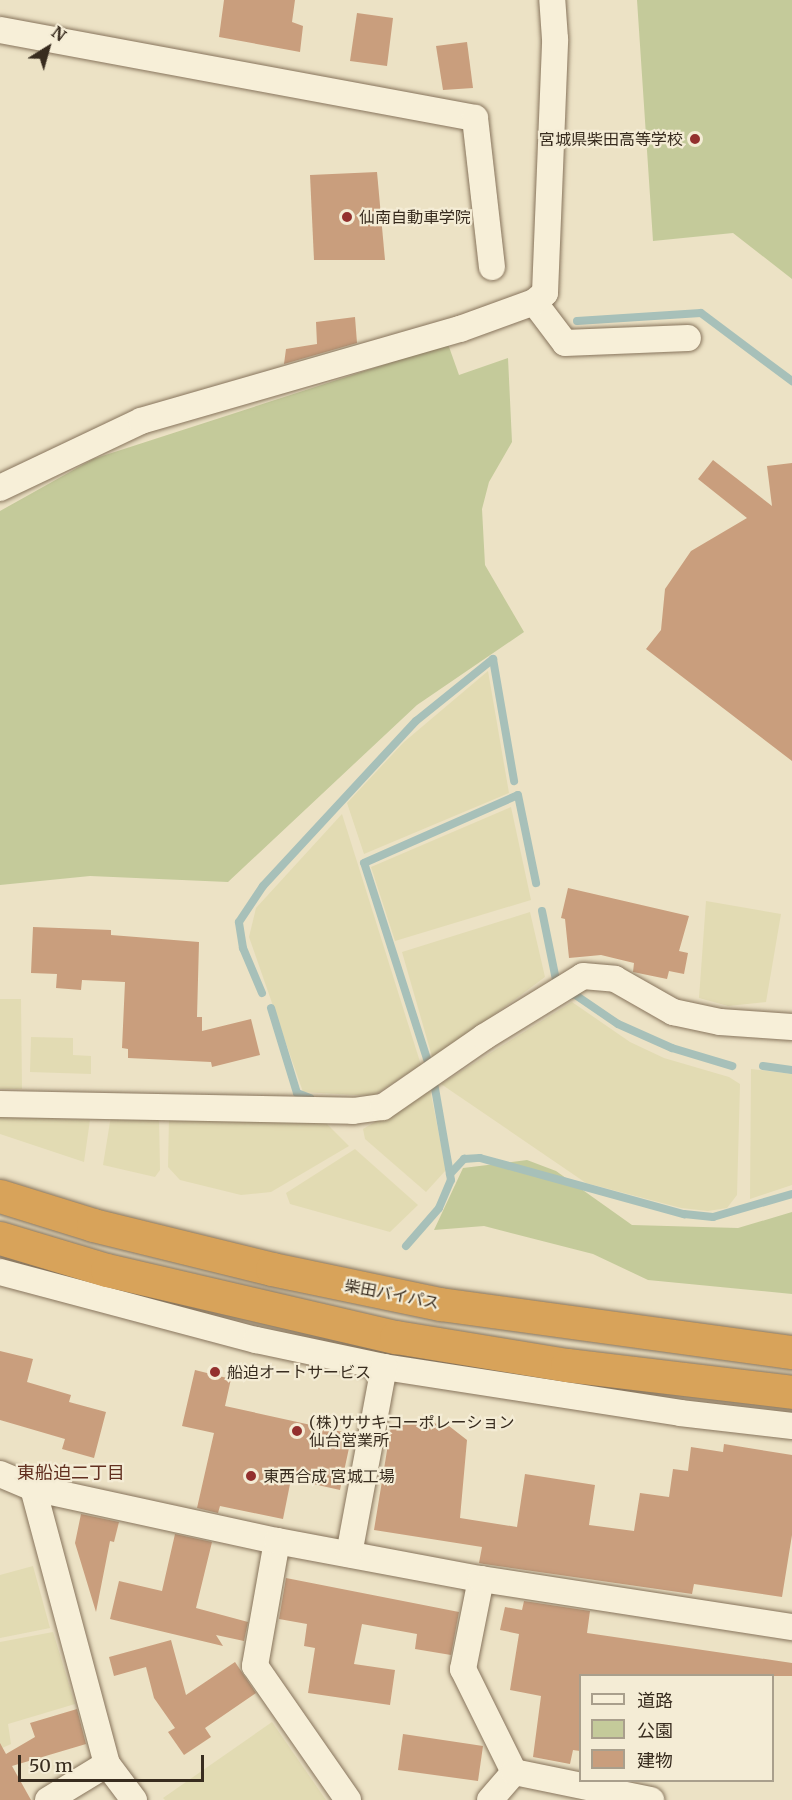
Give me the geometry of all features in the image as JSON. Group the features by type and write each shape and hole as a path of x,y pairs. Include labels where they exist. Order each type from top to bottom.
{"highway":[{"name":"柴田バイパス","path":"0,1196 93,1225 272,1269 440,1304 792,1352"},
{"path":"0,1238 107,1270 396,1337 567,1365 792,1392"}],"street":[{"path":"0,488 141,421 460,329 534,302 545,293 555,39 552,0"},
{"path":"0,30 474,118 492,267"},
{"path":"534,302 565,343 688,338"},
{"path":"0,1104 353,1111 383,1107 502,1025 583,976 615,979 673,1012 720,1022 792,1027"},
{"path":"98,1301 107,1270"},
{"path":"0,1272 98,1301 256,1341 384,1367 680,1413 792,1426"},
{"path":"349,1554 384,1367"},
{"path":"0,1474 33,1488 277,1541 481,1579 792,1627"},
{"path":"33,1488 107,1764 134,1800"},
{"path":"277,1541 255,1666 348,1800"},
{"path":"481,1579 463,1669 514,1772"},
{"path":"48,1800 107,1764"},
{"path":"490,1800 514,1772"},
{"path":"514,1772 651,1800"}],"shaded area":[{"path":"488,671 509,793 364,854 347,803 404,742"},
{"path":"511,807 531,900 395,941 371,867"},
{"path":"342,814 421,1065 373,1096 303,1092 249,937 256,908"},
{"path":"706,901 781,914 766,1002 728,1006 699,998"},
{"path":"530,912 545,977 433,1060 402,952"},
{"path":"0,999 21,999 22,1089 0,1089"},
{"path":"572,1002 630,1042 664,1058 729,1077 740,1084 737,1195 727,1208 708,1211 681,1208 586,1183 441,1084"},
{"path":"31,1037 73,1038 73,1055 91,1056 91,1074 30,1072"},
{"path":"751,1069 792,1074 792,1185 750,1199"},
{"path":"430,1089 446,1170 426,1192 365,1139 363,1129"},
{"path":"0,1116 90,1120 84,1162 0,1134"},
{"path":"111,1116 159,1118 160,1170 155,1177 103,1165"},
{"path":"169,1117 326,1123 349,1146 271,1192 241,1195 180,1180 168,1167"},
{"path":"355,1149 418,1205 390,1232 290,1204 286,1193"},
{"path":"33,1566 50,1628 0,1638 0,1575"},
{"path":"53,1632 75,1704 8,1724 11,1744 0,1749 0,1642"},
{"path":"272,1722 326,1800 165,1800 163,1798"}],"green space":[{"name":"宮城県柴田高等学校","path":"637,0 792,0 792,279 733,233 653,241"},
{"path":"448,344 459,375 508,358 512,442 489,482 482,509 485,565 524,632 417,705 228,882 90,876 0,885 0,511 93,459"},
{"path":"527,1160 556,1171 632,1225 738,1228 792,1212 792,1294 648,1280 593,1254 484,1226 434,1230 463,1168"}],"building":[{"path":"224,0 295,0 292,22 303,26 300,52 219,37"},
{"path":"357,13 393,18 387,66 350,61"},
{"path":"467,42 473,88 443,90 436,46"},
{"name":"仙南自動車学院","path":"377,172 385,260 314,260 310,175"},
{"path":"355,317 357,343 284,364 286,349 317,344 316,322"},
{"path":"713,460 772,506 767,466 792,463 792,761 646,649 661,630 665,589 691,551 747,518 698,479"},
{"path":"568,888 689,916 679,951 688,953 684,974 669,971 667,979 633,972 634,963 601,955 569,958 565,919 561,918"},
{"path":"33,927 111,930 111,935 199,942 197,1017 202,1017 202,1031 251,1019 260,1055 212,1067 211,1062 128,1058 128,1049 122,1048 125,982 82,980 81,990 56,988 57,974 31,973"},
{"path":"0,1351 33,1359 27,1382 71,1395 69,1402 106,1412 94,1458 62,1449 65,1439 0,1420"},
{"path":"195,1370 231,1379 225,1406 352,1434 340,1490 291,1479 283,1519 220,1506 218,1513 197,1508 214,1433 182,1426"},
{"path":"410,1419 449,1426 467,1440 460,1518 517,1527 525,1474 595,1485 589,1525 634,1531 640,1493 669,1497 673,1469 688,1471 691,1447 723,1452 724,1444 792,1455 792,1535 782,1597 694,1584 692,1594 484,1564 479,1563 482,1547 374,1530 391,1426"},
{"path":"81,1514 119,1522 114,1542 110,1541 96,1612 75,1543"},
{"path":"175,1534 212,1542 196,1608 248,1622 244,1641 216,1635 223,1646 110,1619 119,1581 162,1591"},
{"path":"286,1578 459,1612 451,1655 415,1649 417,1634 362,1624 354,1664 395,1670 390,1705 308,1693 315,1648 304,1646 307,1624 279,1619"},
{"path":"524,1601 590,1611 587,1633 792,1663 792,1676 774,1676 774,1674 579,1674 579,1751 573,1750 570,1764 533,1757 541,1696 510,1690 519,1634 500,1630 505,1607 522,1610"},
{"path":"171,1640 186,1695 235,1662 256,1693 205,1728 211,1737 184,1755 168,1732 175,1728 154,1698 146,1667 114,1676 109,1657"},
{"path":"77,1709 86,1744 12,1766 31,1800 0,1800 0,1743 6,1754 35,1737 30,1723"},
{"path":"403,1734 483,1746 478,1781 398,1770"}],"waterway":[{"path":"577,321 701,313 792,381"},
{"path":"262,993 243,948 239,922 263,886 416,721 493,659 514,781"},
{"path":"425,1068 429,1065 364,863 518,795 536,883"},
{"path":"542,911 556,980"},
{"path":"568,996 574,994 618,1024 672,1048 732,1066"},
{"path":"271,1008 297,1093 310,1098"},
{"path":"763,1066 792,1070"},
{"path":"406,1246 439,1208 451,1180 434,1083"},
{"path":"450,1174 464,1159 480,1158 684,1214 713,1217 792,1194"}],"place":[{"name":"宮城県柴田高等学校","path":"695,139"},
{"name":"仙南自動車学院","path":"347,217"},
{"name":"船迫オートサービス","path":"215,1372"},
{"name":"(株)ササキコーポレーション 仙台営業所","path":"297,1431"},
{"name":"東西合成 宮城工場","path":"251,1476"}],"district":[{"name":"東船迫二丁目","path":"71,1473"}]}
